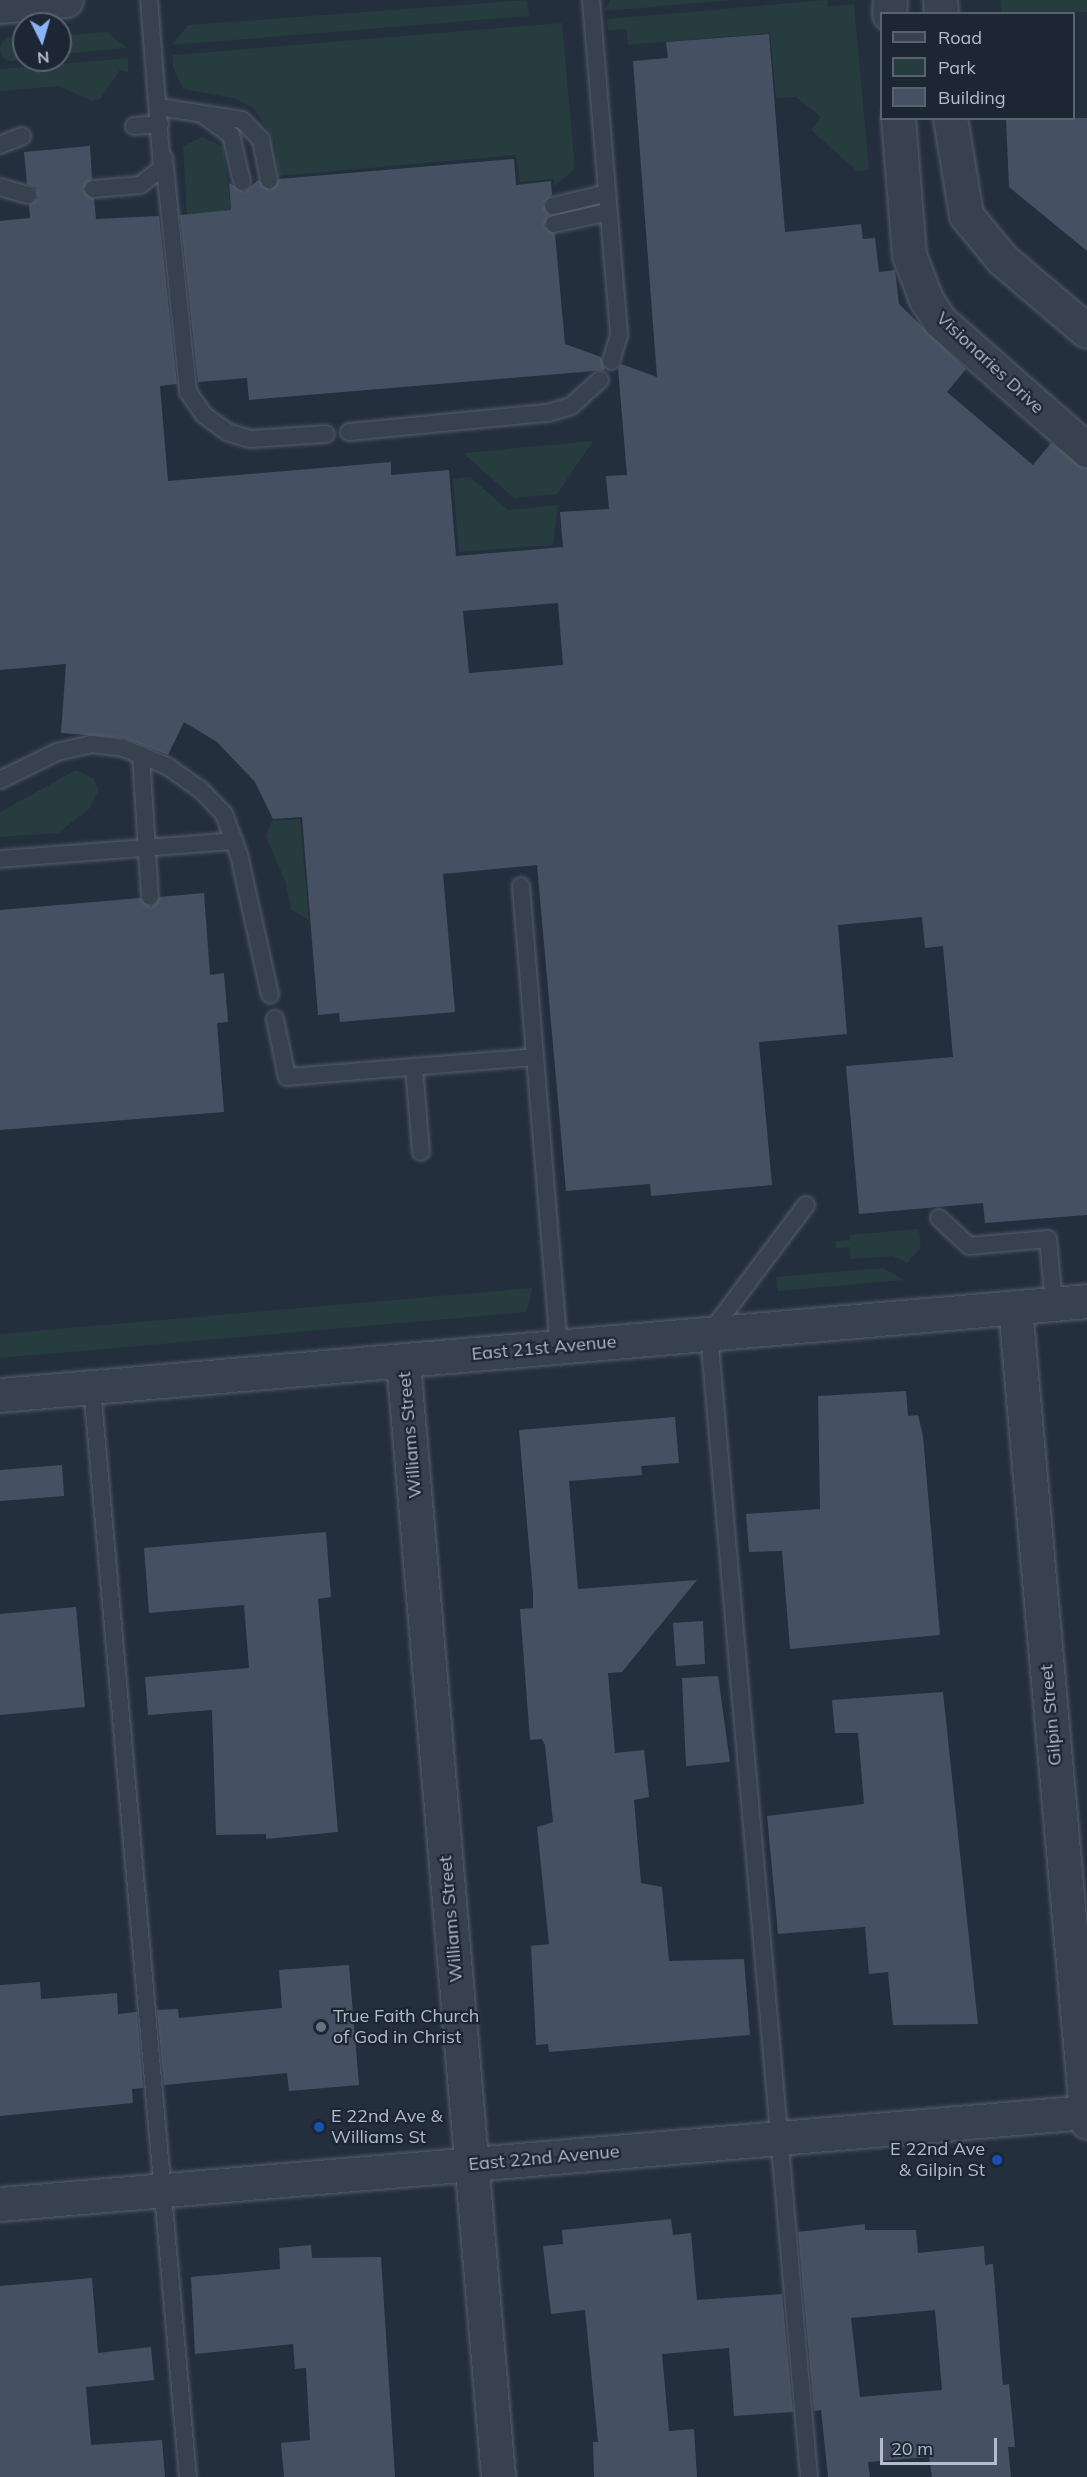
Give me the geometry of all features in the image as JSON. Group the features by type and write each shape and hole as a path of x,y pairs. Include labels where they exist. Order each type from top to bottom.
{"street":[{"path":"0,6 66,0"},
{"name":"Visionaries Drive","path":"898,120 909,255 918,285 940,321 1087,450"},
{"path":"950,120 954,168 966,215 1002,260 1087,331"},
{"name":"East 21st Avenue","path":"0,1395 1087,1301"},
{"name":"Gilpin Street","path":"1015,1307 1087,2115"},
{"name":"Williams Street","path":"403,1361 498,2477"},
{"name":"East 22nd Avenue","path":"0,2204 779,2138 1087,2115"}],"lane":[{"path":"149,0 188,392 212,421 250,439 326,434"},
{"path":"591,0 619,335 611,361"},
{"path":"181,108 206,115 231,135 243,182"},
{"path":"134,126 181,108 224,113 254,130 265,149 269,180"},
{"path":"0,145 21,136"},
{"path":"93,189 149,182 164,158"},
{"path":"0,187 28,195"},
{"path":"553,206 607,194"},
{"path":"554,224 608,212"},
{"path":"349,432 548,413 571,406 600,380"},
{"path":"0,780 57,752 91,744 141,755 201,790 224,814 234,841 270,995"},
{"path":"141,755 150,897"},
{"path":"0,859 234,841"},
{"path":"521,886 559,1347"},
{"path":"275,1019 287,1077 535,1057"},
{"path":"414,1067 421,1152"},
{"path":"806,1205 709,1334 809,2477"},
{"path":"939,1218 969,1246 1048,1239 1054,1304"},
{"path":"92,1387 188,2477"}],"green space":[{"path":"527,0 529,16 172,45 188,25"},
{"path":"610,0 735,0 604,11"},
{"path":"827,0 828,7 854,4 869,170 857,171 811,130 821,117 796,97 776,98 770,33 628,45 626,29 608,30 607,19"},
{"path":"1000,0 1087,0 1087,12 1001,12"},
{"path":"562,23 575,169 554,186 554,179 520,182 516,155 278,176 275,142 253,108 237,99 183,89 173,67 173,55"},
{"path":"107,32 127,48 72,53 72,35"},
{"path":"12,37 12,61 4,57 0,49 8,38"},
{"path":"128,58 128,72 120,70 100,99 92,101 59,86 0,91 0,69 12,68 12,72 72,72 72,63"},
{"path":"202,137 223,147 231,210 187,215 183,146"},
{"path":"593,441 557,494 514,498 463,453"},
{"path":"470,477 508,510 558,505 553,545 459,552 453,479"},
{"path":"76,770 93,778 99,790 89,809 58,833 0,837 0,812"},
{"path":"300,819 309,920 291,910 286,883 266,837 272,821"},
{"path":"919,1229 921,1247 907,1263 893,1256 850,1259 849,1247 836,1248 836,1241 850,1240 850,1235"},
{"path":"883,1268 904,1280 777,1291 776,1277"},
{"path":"532,1288 527,1312 0,1358 0,1334"}],"building":[{"path":"769,34 785,232 861,224 863,239 875,238 879,272 895,270 899,304 966,369 947,392 1033,465 1051,443 1087,468 1087,1215 985,1223 983,1203 859,1214 846,1066 953,1057 943,946 925,948 922,917 838,925 847,1034 759,1042 772,1185 651,1196 650,1184 566,1191 537,865 443,874 455,1012 340,1022 339,1013 318,1015 302,817 273,819 255,782 217,742 184,722 168,755 124,738 61,733 66,664 0,670 0,221 30,218 29,205 38,198 36,188 27,184 24,152 90,146 92,179 83,189 94,199 96,219 159,216 177,384 160,386 168,481 391,462 391,475 449,470 456,556 563,547 560,512 609,509 606,476 627,475 618,368 621,364 657,377 633,61 668,58 666,42","holes":["558,603 563,665 469,673 463,611"]},
{"path":"1087,118 1087,251 1009,187 1006,120"},
{"path":"514,159 516,185 551,181 552,195 543,204 549,215 544,226 555,234 565,344 601,357 605,370 249,400 247,378 198,382 180,215 231,210 229,183 244,192 258,180 270,190 279,179"},
{"path":"204,893 210,975 224,973 228,1022 217,1023 224,1112 0,1130 0,910 140,898 151,907 160,897"},
{"path":"906,1391 908,1416 918,1415 923,1436 940,1635 790,1649 782,1551 749,1552 746,1514 820,1509 818,1396"},
{"path":"675,1417 679,1463 641,1466 642,1475 569,1481 578,1589 697,1580 622,1672 608,1673 615,1753 644,1750 649,1797 634,1800 641,1883 662,1887 669,1961 744,1959 750,2035 549,2052 548,2044 536,2045 531,1946 549,1944 537,1827 553,1822 545,1745 542,1739 530,1740 520,1609 533,1608 533,1593 519,1430"},
{"path":"62,1465 64,1496 0,1501 0,1470"},
{"path":"326,1532 331,1597 318,1599 338,1832 266,1839 266,1834 216,1835 212,1710 148,1715 145,1677 249,1668 244,1605 149,1613 144,1548"},
{"path":"76,1607 85,1707 0,1715 0,1614"},
{"path":"703,1621 705,1664 676,1666 673,1623"},
{"path":"718,1676 730,1762 686,1766 682,1678"},
{"path":"943,1692 978,2024 893,2025 888,1972 869,1974 865,1927 778,1934 767,1816 864,1804 858,1733 835,1733 832,1700"},
{"path":"349,1965 359,2085 289,2091 287,2073 164,2085 157,2010 178,2009 179,2018 282,2008 279,1970"},
{"path":"40,1982 41,1999 117,1993 118,2014 137,2012 143,2088 132,2089 133,2103 0,2116 0,1985"},
{"path":"671,2219 673,2235 691,2233 697,2300 782,2294 793,2412 734,2416 729,2348 662,2354 669,2431 694,2429 697,2477 594,2477 593,2442 598,2442 585,2310 551,2314 543,2246 563,2244 562,2230"},
{"path":"865,2224 865,2230 916,2230 918,2253 984,2246 985,2265 993,2264 1003,2385 1009,2384 1015,2447 1008,2447 1011,2477 932,2477 929,2457 868,2462 870,2477 828,2477 821,2410 814,2411 798,2232","holes":["935,2310 942,2390 860,2397 851,2318"]},
{"path":"311,2245 312,2258 381,2257 395,2477 284,2477 281,2443 310,2440 306,2368 295,2369 293,2344 195,2354 191,2277 280,2269 279,2248"},
{"path":"92,2278 98,2353 151,2347 154,2380 86,2387 91,2445 162,2440 165,2477 0,2477 0,2286"}],"place":[{"name":"True Faith Church of God in Christ","path":"321,2027"},
{"name":"E 22nd Ave & Williams St","path":"319,2127"},
{"name":"E 22nd Ave & Gilpin St","path":"997,2160"}]}
